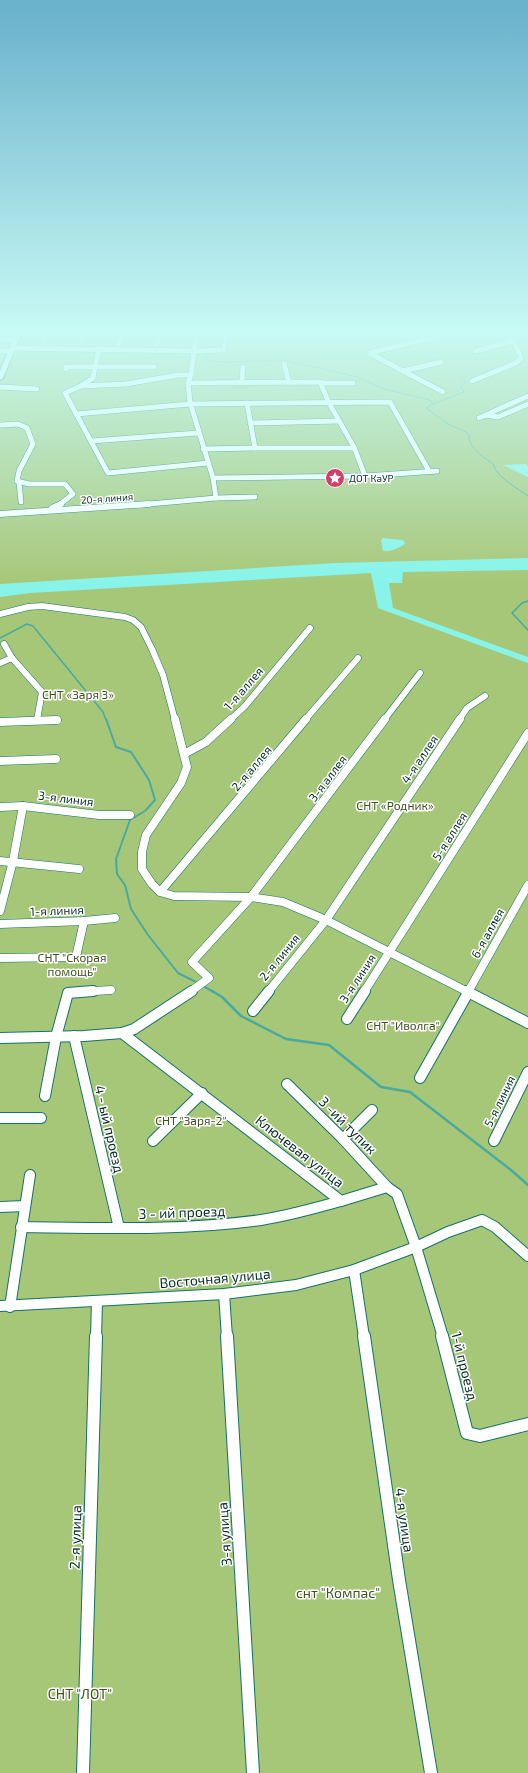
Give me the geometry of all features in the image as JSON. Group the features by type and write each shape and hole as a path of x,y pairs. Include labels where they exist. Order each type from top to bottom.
{"street":[{"path":"78,418 108,473 208,463"},
{"path":"194,418 208,463 216,498"},
{"path":"249,418 255,448"},
{"path":"336,418 354,448 365,476"},
{"path":"399,418 429,471"},
{"path":"250,424 338,421"},
{"path":"0,425 16,423 23,425 30,431 34,444 23,462 17,476 21,502"},
{"path":"91,441 198,433"},
{"path":"203,449 354,448"},
{"path":"212,478 365,476 436,471"},
{"path":"19,482 24,484 59,482 65,484 73,494 60,505 40,511"},
{"name":"20-я линия","path":"0,514 119,507 216,498 254,497"},
{"path":"0,614 28,607 42,606 112,615 133,620 141,627 163,675 187,767 182,783 146,835 142,852 142,869 152,884 160,892 174,896 252,897 283,902 326,920 528,1023"},
{"name":"1-я аллея","path":"184,754 206,742 245,706 310,628"},
{"path":"4,644 12,658 42,692 38,720"},
{"path":"0,663 12,658"},
{"name":"2-я аллея","path":"160,892 358,658"},
{"name":"3-я аллея","path":"252,897 420,673"},
{"name":"4-я аллея","path":"326,920 467,708 485,696"},
{"path":"0,722 57,720"},
{"name":"5-я аллея","path":"390,952 528,733"},
{"path":"0,761 56,759"},
{"path":"0,911 13,861 23,806"},
{"name":"3-я линия","path":"0,807 23,806 99,815 130,815"},
{"path":"0,860 79,870"},
{"name":"6-я аллея","path":"420,1078 528,885"},
{"path":"0,1038 56,1037 122,1033 134,1029 201,985 209,978 192,962 252,897"},
{"name":"1-я линия","path":"0,924 84,921 115,918"},
{"name":"2-я линия","path":"253,1011 326,920"},
{"path":"0,958 76,957 84,921"},
{"name":"3-я линия","path":"347,1019 390,952"},
{"path":"45,1096 56,1037 68,993 111,990"},
{"name":"Ключевая улица","path":"122,1033 341,1201 388,1187"},
{"name":"4 - ый проезд","path":"74,1036 119,1228"},
{"name":"5-я линия","path":"494,1141 528,1072"},
{"name":"3 -ий тупик","path":"287,1084 343,1139 388,1187"},
{"path":"152,1141 202,1093"},
{"path":"343,1139 372,1110"},
{"path":"0,1118 40,1118"},
{"path":"5,1307 30,1175"},
{"path":"388,1187 397,1194 416,1247 448,1232 482,1220 495,1227 528,1256"},
{"name":"3 - ий проезд","path":"21,1227 192,1228 251,1222 328,1206 341,1201"},
{"path":"0,1207 25,1206"},
{"name":"Восточная улица","path":"5,1307 224,1294 296,1285 354,1270 416,1247"},
{"name":"1-й проезд","path":"416,1247 435,1307 467,1433 480,1436 528,1424"},
{"name":"4-я улица","path":"354,1270 398,1572 430,1773"},
{"name":"3-я улица","path":"224,1294 253,1773"},
{"name":"2-я улица","path":"83,1773 97,1301"}],"green space":[{"path":"0,418 528,418 528,467 526,464 503,465 528,477 528,558 335,563 0,584","holes":["383,538 404,541 405,544 397,548 383,551 381,540"]},
{"path":"528,570 528,657 393,608 389,583 402,583 403,572"},
{"path":"371,573 378,608 528,663 528,1773 0,1773 0,597 30,593"}],"waterway":[{"path":"439,418 446,423 466,432 469,435 474,449 494,465 495,469 503,478 528,496"},
{"path":"528,601 522,603 512,613 528,630"},
{"path":"0,638 27,624 33,626 103,712 106,720"},
{"path":"106,719 116,747 131,752 149,780 155,800 145,811 130,820 116,859 117,874 125,885 131,909 148,935 178,973 198,983"},
{"path":"201,985 214,992"},
{"path":"212,991 222,997 241,1016 286,1039 329,1045 381,1087 410,1092 511,1170 528,1185"}],"place":[{"name":"ДОТ КаУР","path":"335,478"}],"park label":[{"name":"СНТ «Заря 3»","path":"78,694"},
{"name":"СНТ «Родник»","path":"395,805"},
{"name":"СНТ \"Скорая помощь\"","path":"72,964"},
{"name":"СНТ \"Иволга\"","path":"403,1025"},
{"name":"СНТ \"Заря-2\"","path":"191,1120"},
{"name":"снт \"Компас\"","path":"338,1592"},
{"name":"СНТ \"ЛОТ\"","path":"80,1693"}]}
